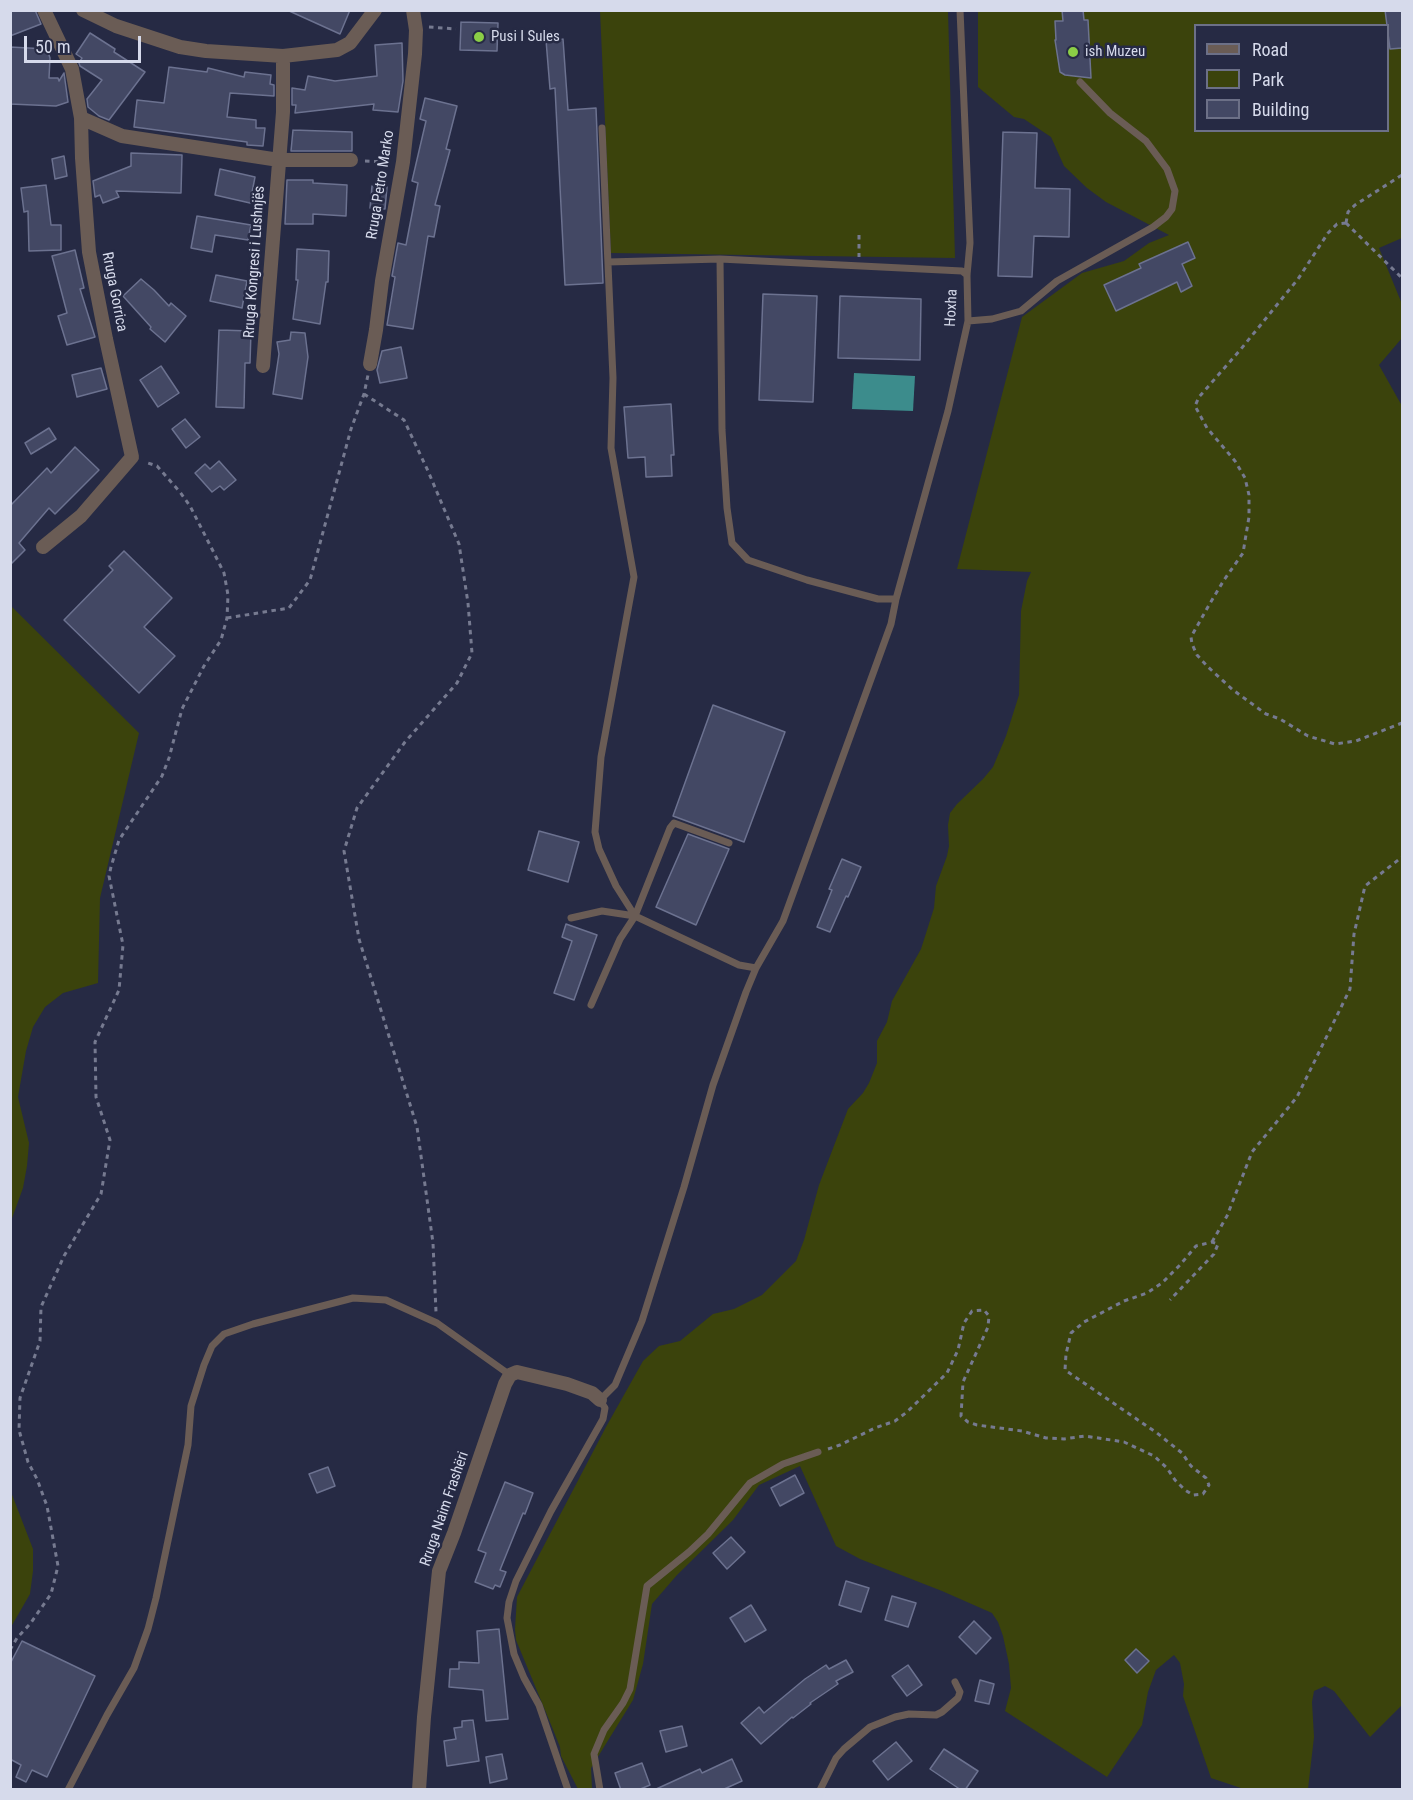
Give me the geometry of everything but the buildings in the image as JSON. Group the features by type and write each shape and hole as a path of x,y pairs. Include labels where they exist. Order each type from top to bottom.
{"street":[{"name":"Rruga Gorrica","path":"45,10 72,69 81,118 89,252 132,457"},
{"path":"83,10 116,26 180,47 283,56 337,50 350,43 375,10"},
{"name":"Rruga Petro Marko","path":"370,364 403,162 415,54 413,10"},
{"name":"Rruga Kongresi i Lushnjës","path":"263,366 283,112 283,56"},
{"path":"81,118 122,136 279,160 351,160"},
{"path":"43,547 81,516 132,457"},
{"path":"510,1375 516,1372 567,1384 592,1393 600,1400"},
{"name":"Rruga Naim Frashëri","path":"419,1790 439,1571 510,1375"}],"lane":[{"name":"Hoxha","path":"600,1400 615,1385 642,1320 713,1085 756,968 783,921 891,624 896,598 948,411 968,321 966,272 970,243 960,10"},
{"path":"968,321 992,319 1021,311 1057,281 1153,227 1166,217 1172,208 1175,191 1167,169 1146,141 1110,113 1080,82"},
{"path":"602,128 613,378 611,448 634,577 601,757 595,832 599,849 616,886 635,916"},
{"path":"608,262 720,259 966,272"},
{"path":"720,259 722,430 727,508 732,543 748,560 807,580 878,599 896,598"},
{"path":"591,1005 620,939 635,916 674,823 729,843"},
{"path":"571,918 602,910 635,916 739,965 756,968"},
{"path":"68,1790 134,1668 148,1629 188,1445 191,1406 212,1346 224,1334 253,1324 353,1298 386,1300 436,1323 510,1375"},
{"path":"568,1790 538,1706 514,1654 507,1618 509,1602 516,1581 550,1511 603,1419 604,1408 600,1400"},
{"path":"600,1790 594,1754 604,1730 630,1689 647,1586 708,1534 750,1483 783,1464 818,1452"},
{"path":"820,1790 836,1758 870,1727 909,1714 936,1715 942,1712 958,1698 960,1692 956,1682"}],"path":[{"path":"415,26 456,29"},
{"path":"351,160 385,162"},
{"path":"1346,223 1348,212 1355,205 1402,175"},
{"path":"1346,223 1402,278"},
{"path":"1346,223 1337,224 1328,233 1298,279 1195,406 1208,428 1235,461 1245,478 1249,495 1249,517 1244,553 1224,580 1191,637 1197,655 1208,668 1250,704 1316,739 1335,744 1356,741 1402,723"},
{"path":"859,235 859,266"},
{"path":"228,618 289,608 310,580 351,429 364,394 370,364"},
{"path":"364,394 404,420 459,544 468,603 472,653 457,683 405,742 357,808 344,851 359,939 417,1127 433,1244 436,1323"},
{"path":"10,1650 51,1594 58,1566 47,1506 28,1462 20,1430 20,1398 40,1341 41,1307 64,1256 101,1194 110,1140 96,1097 95,1042 119,990 123,945 109,876 119,840 162,776 182,709 220,640 228,618 228,595 224,573 190,506 157,466 132,457"},
{"path":"1212,1242 1227,1216 1252,1152 1297,1097 1350,989 1354,934 1365,886 1402,857"},
{"path":"818,1452 840,1445 908,1413 947,1373 958,1350 964,1323 972,1311 984,1310 989,1316 988,1327 963,1382 961,1416 968,1422 1022,1431 1046,1438 1085,1437 1124,1442 1154,1456 1185,1490 1197,1496 1203,1494 1208,1489 1208,1481 1191,1466 1182,1453 1134,1416 1065,1370 1071,1333 1084,1322 1124,1301 1147,1293 1162,1283 1196,1245 1212,1242 1218,1244 1214,1254 1170,1300"}],"green space":[{"path":"600,11 948,11 955,258 611,253"},
{"path":"978,11 1402,11 1402,238 1379,248 1402,304 1402,338 1379,365 1402,406 1402,1705 1370,1737 1334,1691 1325,1686 1314,1691 1312,1702 1314,1737 1308,1789 1244,1789 1211,1778 1183,1696 1184,1684 1180,1663 1174,1655 1156,1670 1148,1692 1142,1725 1107,1777 1005,1711 1011,1688 1009,1664 1003,1636 992,1613 860,1559 836,1546 800,1466 759,1485 733,1520 677,1575 652,1604 643,1664 633,1700 591,1768 592,1789 578,1789 561,1756 560,1747 516,1640 517,1597 643,1361 659,1346 680,1341 713,1314 734,1309 762,1295 796,1261 819,1185 848,1109 869,1083 877,1063 877,1041 887,1022 892,1001 921,949 934,908 936,886 947,856 950,813 993,767 1019,695 1021,611 1031,572 957,569 1022,317 1082,273 1124,261 1149,243 1169,235 1106,202 1087,188 1064,166 1051,137 1024,119 1014,117 978,87"},
{"path":"11,606 139,733 100,898 98,983 63,993 45,1007 33,1027 26,1051 18,1097 29,1143 27,1166 23,1188 11,1221"},
{"path":"11,1492 33,1549 33,1571 30,1594 11,1627"}],"shaded area":[{"path":"854,373 915,376 913,411 852,409"}],"place":[{"name":"Pusi I Sules","path":"479,37"},
{"name":"ish Muzeu","path":"1073,52"}]}
